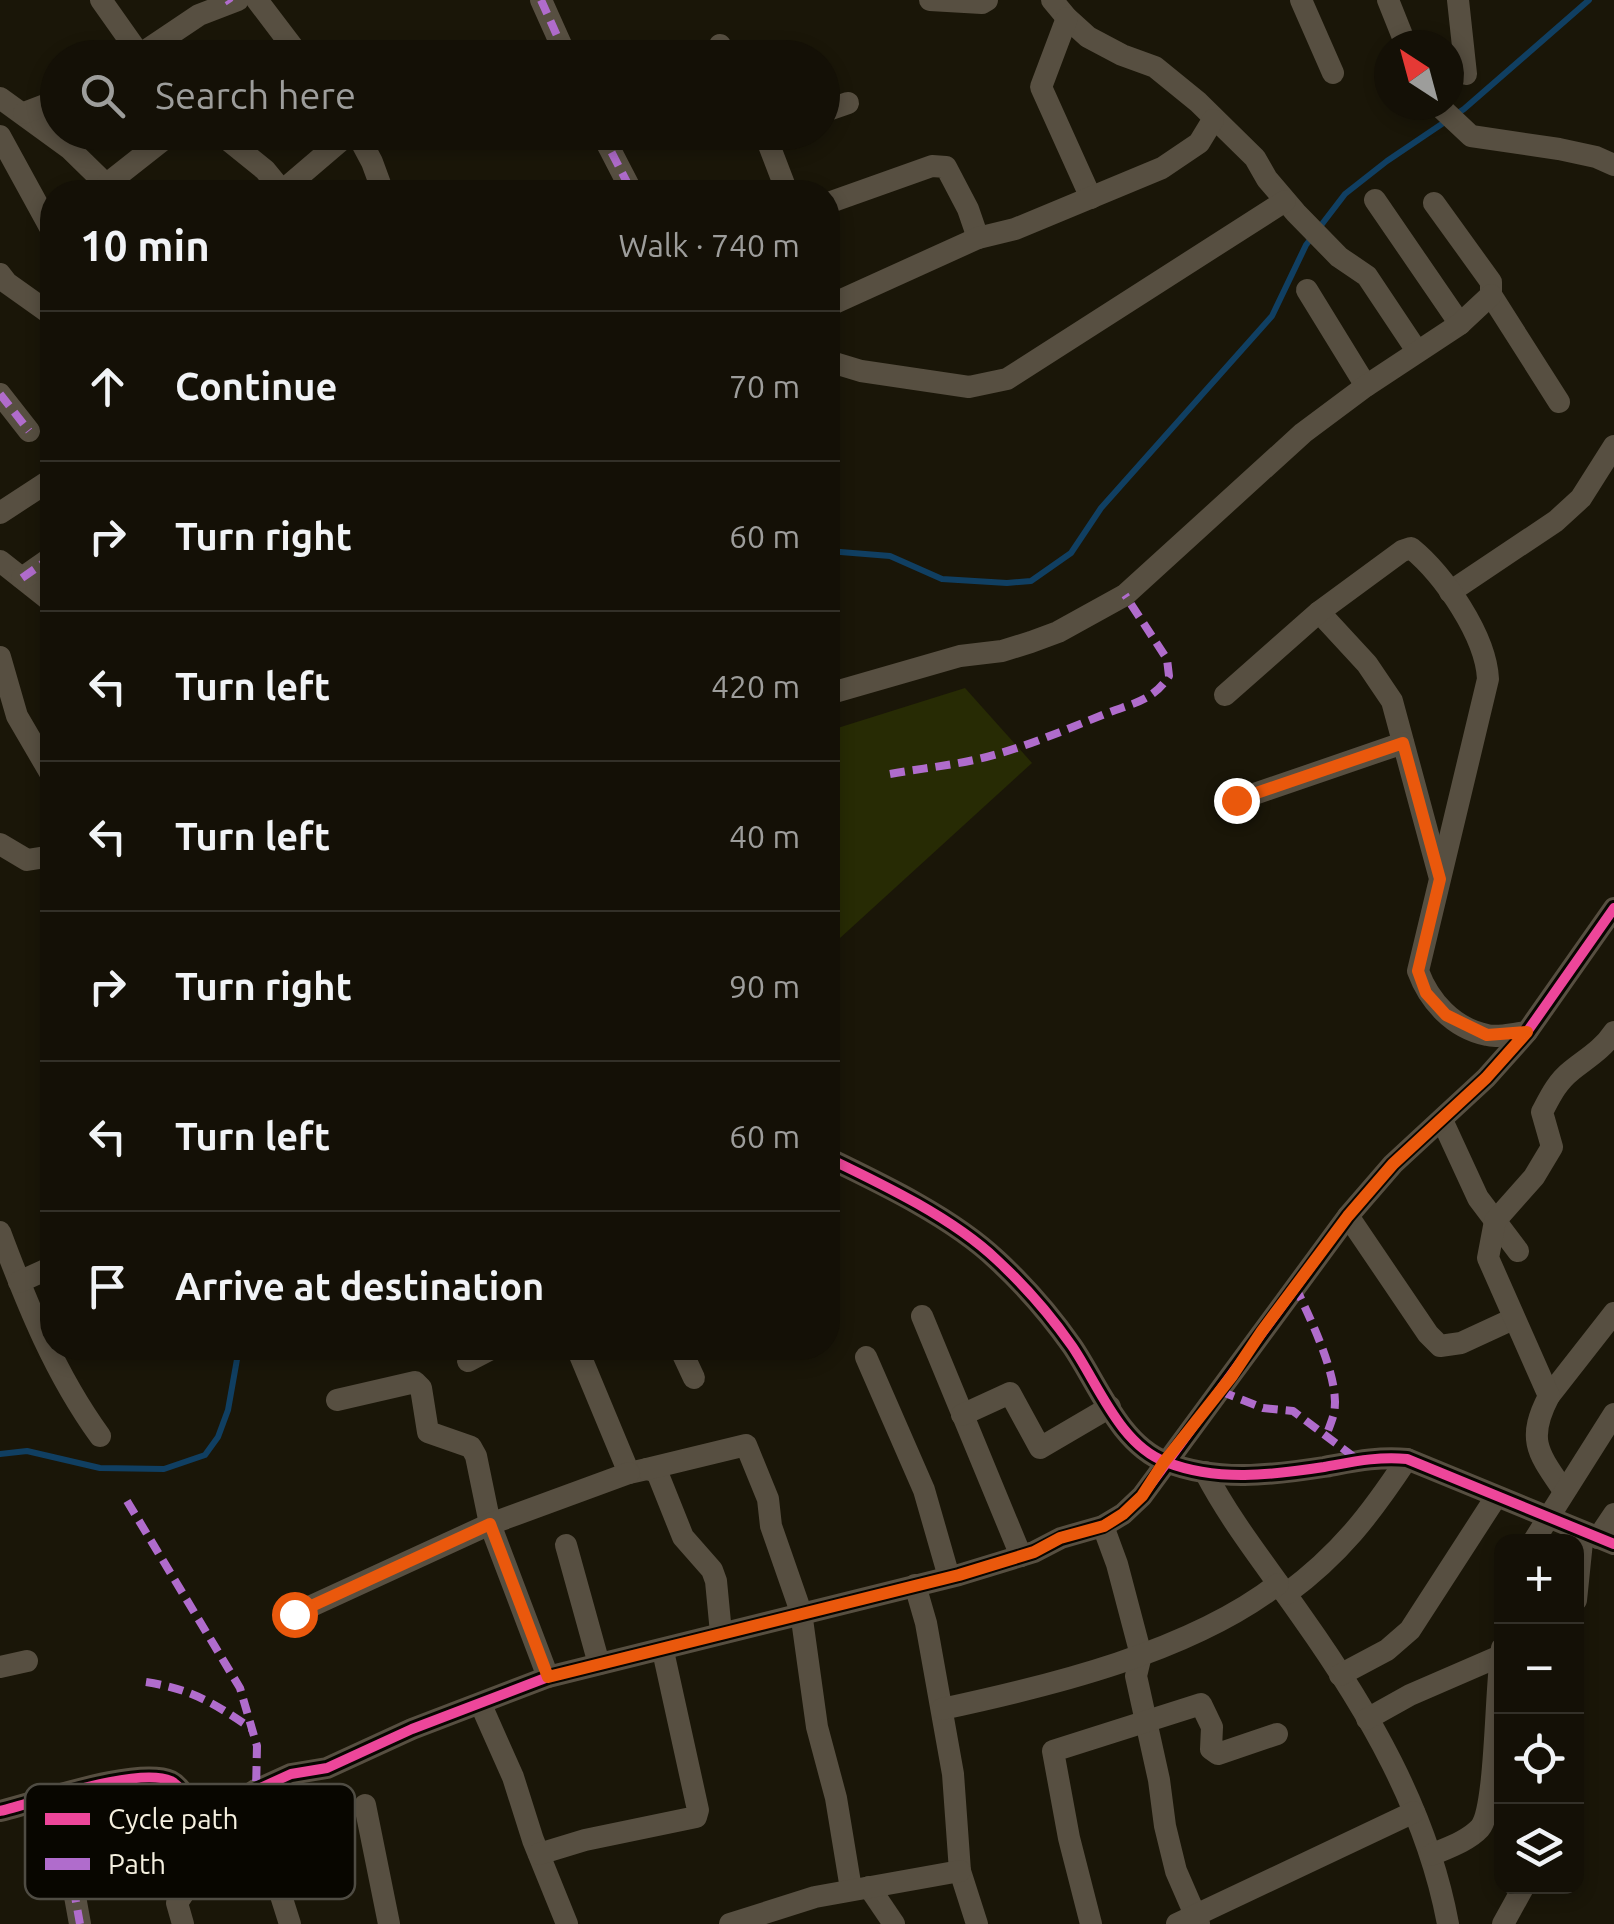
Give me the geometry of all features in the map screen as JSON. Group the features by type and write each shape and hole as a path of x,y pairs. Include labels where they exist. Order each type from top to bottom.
{"street":[{"path":"101,0 127,40"},
{"path":"257,0 287,40"},
{"path":"542,0 559,40"},
{"path":"930,0 987,0"},
{"path":"1300,0 1332,72"},
{"path":"1388,0 1400,30"},
{"path":"1458,0 1466,74"},
{"path":"161,40 199,14 232,1"},
{"path":"1092,198 1041,87 1059,9 1088,36 1176,80 1254,158 1290,207 1338,257 1367,276 1417,352"},
{"path":"0,98 40,125"},
{"path":"840,106 848,103"},
{"path":"24,113 40,107"},
{"path":"840,301 978,238 1015,229 1162,168 1199,143 1213,120"},
{"path":"1454,120 1472,136 1559,149 1614,165"},
{"path":"0,136 40,209"},
{"path":"71,150 102,180"},
{"path":"119,180 153,150"},
{"path":"240,150 272,180"},
{"path":"296,180 332,150"},
{"path":"365,150 379,180"},
{"path":"610,150 626,180"},
{"path":"771,150 783,180"},
{"path":"840,198 932,166 946,167 968,208 978,238"},
{"path":"1375,200 1460,324"},
{"path":"1434,203 1490,282 1491,296 1559,402"},
{"path":"840,365 969,387 1007,379 1290,207"},
{"path":"0,274 40,306"},
{"path":"1307,290 1366,386"},
{"path":"840,691 960,656 1002,651 1031,642 1058,632 1126,595 1303,433 1460,324 1491,296"},
{"path":"0,394 29,431"},
{"path":"1450,592 1556,521 1581,498 1614,446"},
{"path":"0,513 40,487"},
{"path":"1224,695 1318,612 1402,550 1411,548 1450,592 1484,651 1488,680 1418,971 1426,993 1446,1015 1487,1035 1527,1032"},
{"path":"0,561 40,592"},
{"path":"22,578 40,565"},
{"path":"1318,612 1380,680 1392,701 1440,879"},
{"path":"0,658 16,716 40,756"},
{"path":"1236,800 1403,743"},
{"path":"0,844 27,860 40,858"},
{"path":"269,1784 291,1774 327,1768 412,1729 548,1677 949,1577 1104,1526 1123,1514 1142,1496 1348,1216 1393,1164 1442,1120 1527,1032 1614,908"},
{"path":"1549,1396 1488,1258 1495,1221 1534,1178 1552,1147 1542,1112 1556,1086 1588,1061 1614,1032"},
{"path":"1442,1120 1478,1198 1518,1251"},
{"path":"840,1164 940,1220 997,1260 1072,1346 1136,1442 1164,1462 1229,1475 1272,1474 1358,1460 1407,1459 1598,1538"},
{"path":"1348,1216 1440,1346 1461,1343 1512,1319"},
{"path":"0,1232 40,1332"},
{"path":"19,1282 40,1272"},
{"path":"1564,1492 1539,1452 1534,1435 1536,1420 1549,1396 1614,1314"},
{"path":"922,1316 1021,1556"},
{"path":"866,1357 924,1490 949,1577"},
{"path":"54,1360 75,1402 100,1436"},
{"path":"584,1360 638,1471"},
{"path":"686,1360 694,1378"},
{"path":"336,1400 416,1382 428,1432 471,1447 490,1524 548,1677"},
{"path":"962,1416 1010,1393 1040,1448 1110,1407"},
{"path":"1538,1534 1614,1414"},
{"path":"294,1614 490,1524 638,1471 746,1444 768,1500 771,1526 802,1612 817,1727 860,1888 894,1924"},
{"path":"942,1709 1083,1674 1141,1655 1202,1631 1282,1589 1325,1565 1370,1514 1407,1459"},
{"path":"638,1471 656,1472 683,1537 712,1570 721,1633"},
{"path":"1204,1472 1392,1761 1431,1855 1448,1924"},
{"path":"1340,1676 1387,1650 1410,1630 1496,1497"},
{"path":"1584,1577 1598,1538 1614,1514"},
{"path":"1104,1526 1141,1655 1136,1676 1172,1856 1190,1921 1414,1812"},
{"path":"566,1545 599,1664"},
{"path":"915,1586 942,1709 957,1808 960,1871 977,1924"},
{"path":"539,1854 585,1840 696,1817 698,1810 663,1651"},
{"path":"1367,1719 1494,1655"},
{"path":"0,1667 27,1661"},
{"path":"481,1704 567,1924"},
{"path":"1092,1924 1068,1838 1053,1751 1201,1704 1212,1727 1211,1750 1218,1754 1277,1734"},
{"path":"1431,1855 1478,1829 1486,1817 1496,1714"},
{"path":"103,1784 123,1778 161,1778 176,1784"},
{"path":"0,1811 25,1805"},
{"path":"365,1806 389,1924"},
{"path":"730,1924 815,1896 960,1871"},
{"path":"1503,1924 1520,1894"},
{"path":"75,1899 80,1924"},
{"path":"179,1899 183,1924"},
{"path":"283,1899 290,1924"}],"green space":[{"path":"965,688 1032,763 840,938 840,727"}],"waterway":[{"path":"840,552 890,556 942,579 1007,583 1031,581 1071,553 1101,508 1272,316 1306,245 1345,194 1464,109 1589,0"},
{"path":"0,1454 27,1451 100,1468 164,1469 205,1455 218,1437 228,1410 237,1360"}],"marked path":[{"path":"541,0 559,40"},
{"path":"610,150 626,180"},
{"path":"0,394 29,431"},
{"path":"22,578 40,565"},
{"path":"890,774 1007,751 1133,704 1156,691 1169,676 1167,659 1125,595"},
{"path":"1295,1286 1333,1383 1334,1413 1326,1436"},
{"path":"1220,1391 1263,1408 1293,1411 1358,1460"},
{"path":"127,1501 240,1688 257,1746 256,1784"},
{"path":"146,1682 202,1698 252,1729"},
{"path":"75,1899 80,1924"}],"cycle path":[{"path":"269,1784 291,1774 327,1768 412,1729 548,1677 959,1575 1034,1552 1061,1538 1103,1526 1123,1514 1142,1496 1348,1216 1393,1164 1486,1078 1527,1032 1614,908"},
{"path":"840,1164 938,1216 997,1260 1064,1335 1123,1428 1150,1454 1166,1462 1205,1472 1245,1475 1375,1459 1407,1459 1614,1544"},
{"path":"104,1784 136,1778 176,1784"},
{"path":"0,1811 25,1804"}],"route":[{"path":"294,1614 490,1524 548,1677 959,1575 1104,1526 1123,1514 1142,1496 1348,1216 1393,1164 1486,1078 1527,1032 1487,1035 1446,1015 1426,993 1418,971 1440,879 1403,743 1236,800"}]}
